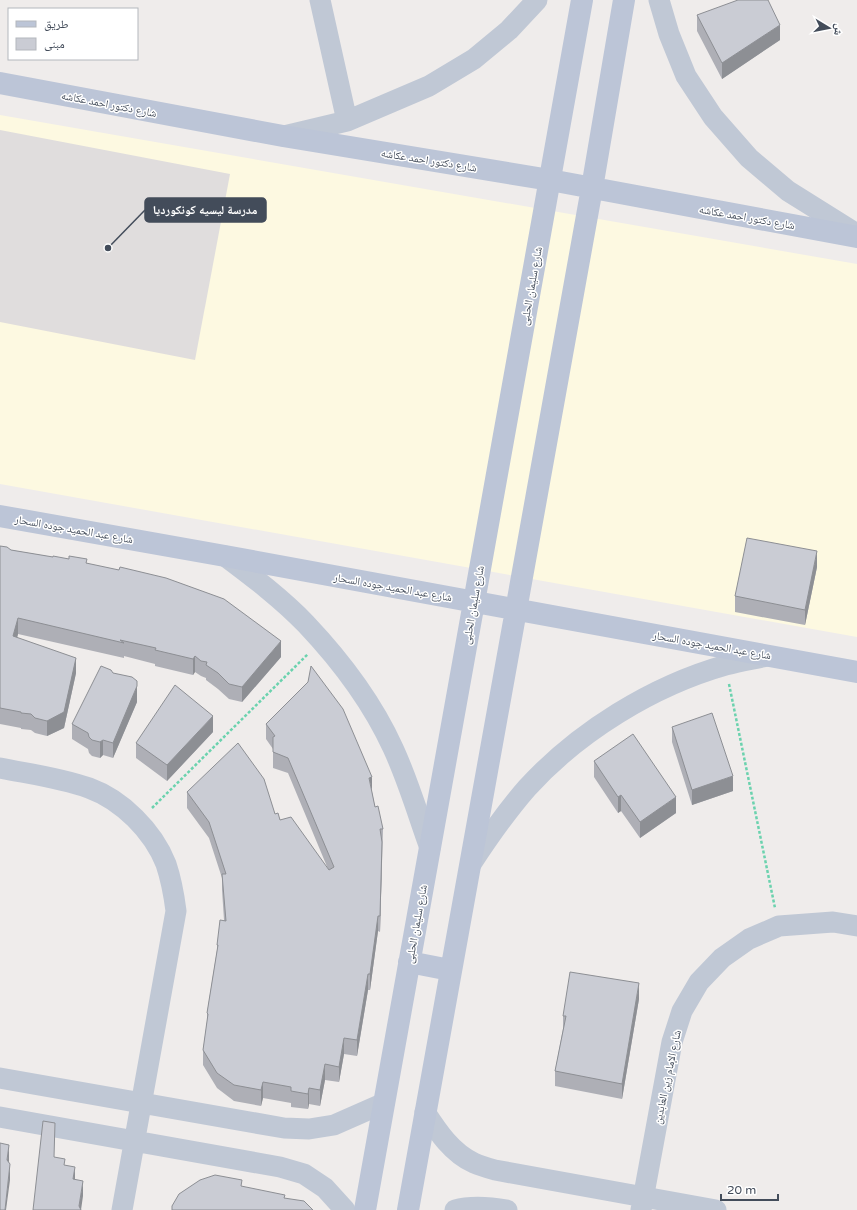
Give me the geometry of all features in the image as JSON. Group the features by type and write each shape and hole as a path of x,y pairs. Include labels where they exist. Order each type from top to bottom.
{"street":[{"path":"320,0 347,121"},
{"path":"283,136 347,121 429,86 474,59 509,30 537,0"},
{"name":"شارع سليمان الحلبى","path":"365,1210 582,0"},
{"path":"408,1210 592,188 624,0"},
{"path":"659,0 669,34 686,76 713,116 749,158 788,191 857,236"},
{"name":"شارع دكتور احمد عكاشه","path":"0,83 283,136 550,180 857,236"},
{"name":"شارع عبد الحميد جوده السحار","path":"0,516 857,672"},
{"path":"225,556 268,590 306,623 340,662 369,703 393,748 430,848"},
{"path":"471,864 497,824 527,788 561,755 598,726 638,701 681,681 725,665 768,656"},
{"path":"0,768 62,780 90,788 116,802 138,821 154,841 165,863 173,887 176,911 122,1210"},
{"name":"شارع الإمام زين العابدين","path":"642,1203 672,1042 682,1011 699,982 722,958 749,939 779,926 833,922 857,926"},
{"path":"409,962 450,970"},
{"path":"0,1078 284,1128 309,1129 334,1125 384,1103"},
{"path":"425,1112 438,1133 454,1150 473,1163 495,1170 642,1203 716,1210"},
{"path":"0,1117 280,1167 304,1174 325,1188 345,1210"},
{"path":"455,1210 463,1208 489,1207 507,1210"}],"path":[{"path":"138,821 321,641"},
{"path":"725,665 779,926"}],"shaded area":[{"path":"0,115 857,264 857,637 0,484"},
{"path":"0,130 230,174 195,360 0,322"}],"building":[{"path":"738,0 768,0 780,25 722,63 697,15"},
{"path":"747,538 817,551 805,610 735,596"},
{"path":"0,546 7,547 11,550 53,557 69,559 69,556 87,559 86,563 119,570 120,567 166,578 224,599 281,641 242,687 229,684 218,673 206,665 207,662 201,661 195,656 193,659 155,650 156,648 120,640 124,643 18,618 13,636 76,658 64,712 47,721 35,718 31,714 0,708"},
{"path":"101,666 111,670 113,673 132,677 137,681 137,686 113,743 103,740 100,742 92,740 88,733 72,724"},
{"path":"311,666 343,709 372,777 369,778 375,807 378,806 383,829 380,829 382,842 380,916 378,916 370,974 368,974 357,1040 344,1038 339,1067 325,1064 320,1090 309,1088 308,1094 291,1091 291,1087 263,1082 261,1090 234,1085 217,1073 203,1050 207,1013 218,945 220,920 226,921 222,874 226,874 209,822 187,792 238,743 264,779 275,814 278,813 280,820 291,817 329,870 334,867 288,758 273,752 273,737 275,736 266,724 308,682"},
{"path":"175,685 213,716 167,765 136,743"},
{"path":"712,713 733,776 692,790 672,727"},
{"path":"633,734 676,797 640,822 621,795 618,797 594,761"},
{"path":"570,972 639,983 622,1084 555,1071 566,1016 563,1016"},
{"path":"43,1121 55,1123 54,1157 65,1159 64,1165 75,1167 73,1179 83,1181 79,1206 81,1210 33,1210"},
{"path":"0,1143 9,1145 7,1160 10,1164 5,1210 0,1210"},
{"path":"215,1175 242,1180 241,1186 285,1195 284,1198 304,1201 313,1210 172,1210 172,1206 179,1194 200,1180"}],"place":[{"name":"مدرسة ليسيه كونكورديا","path":"108,248"}]}
